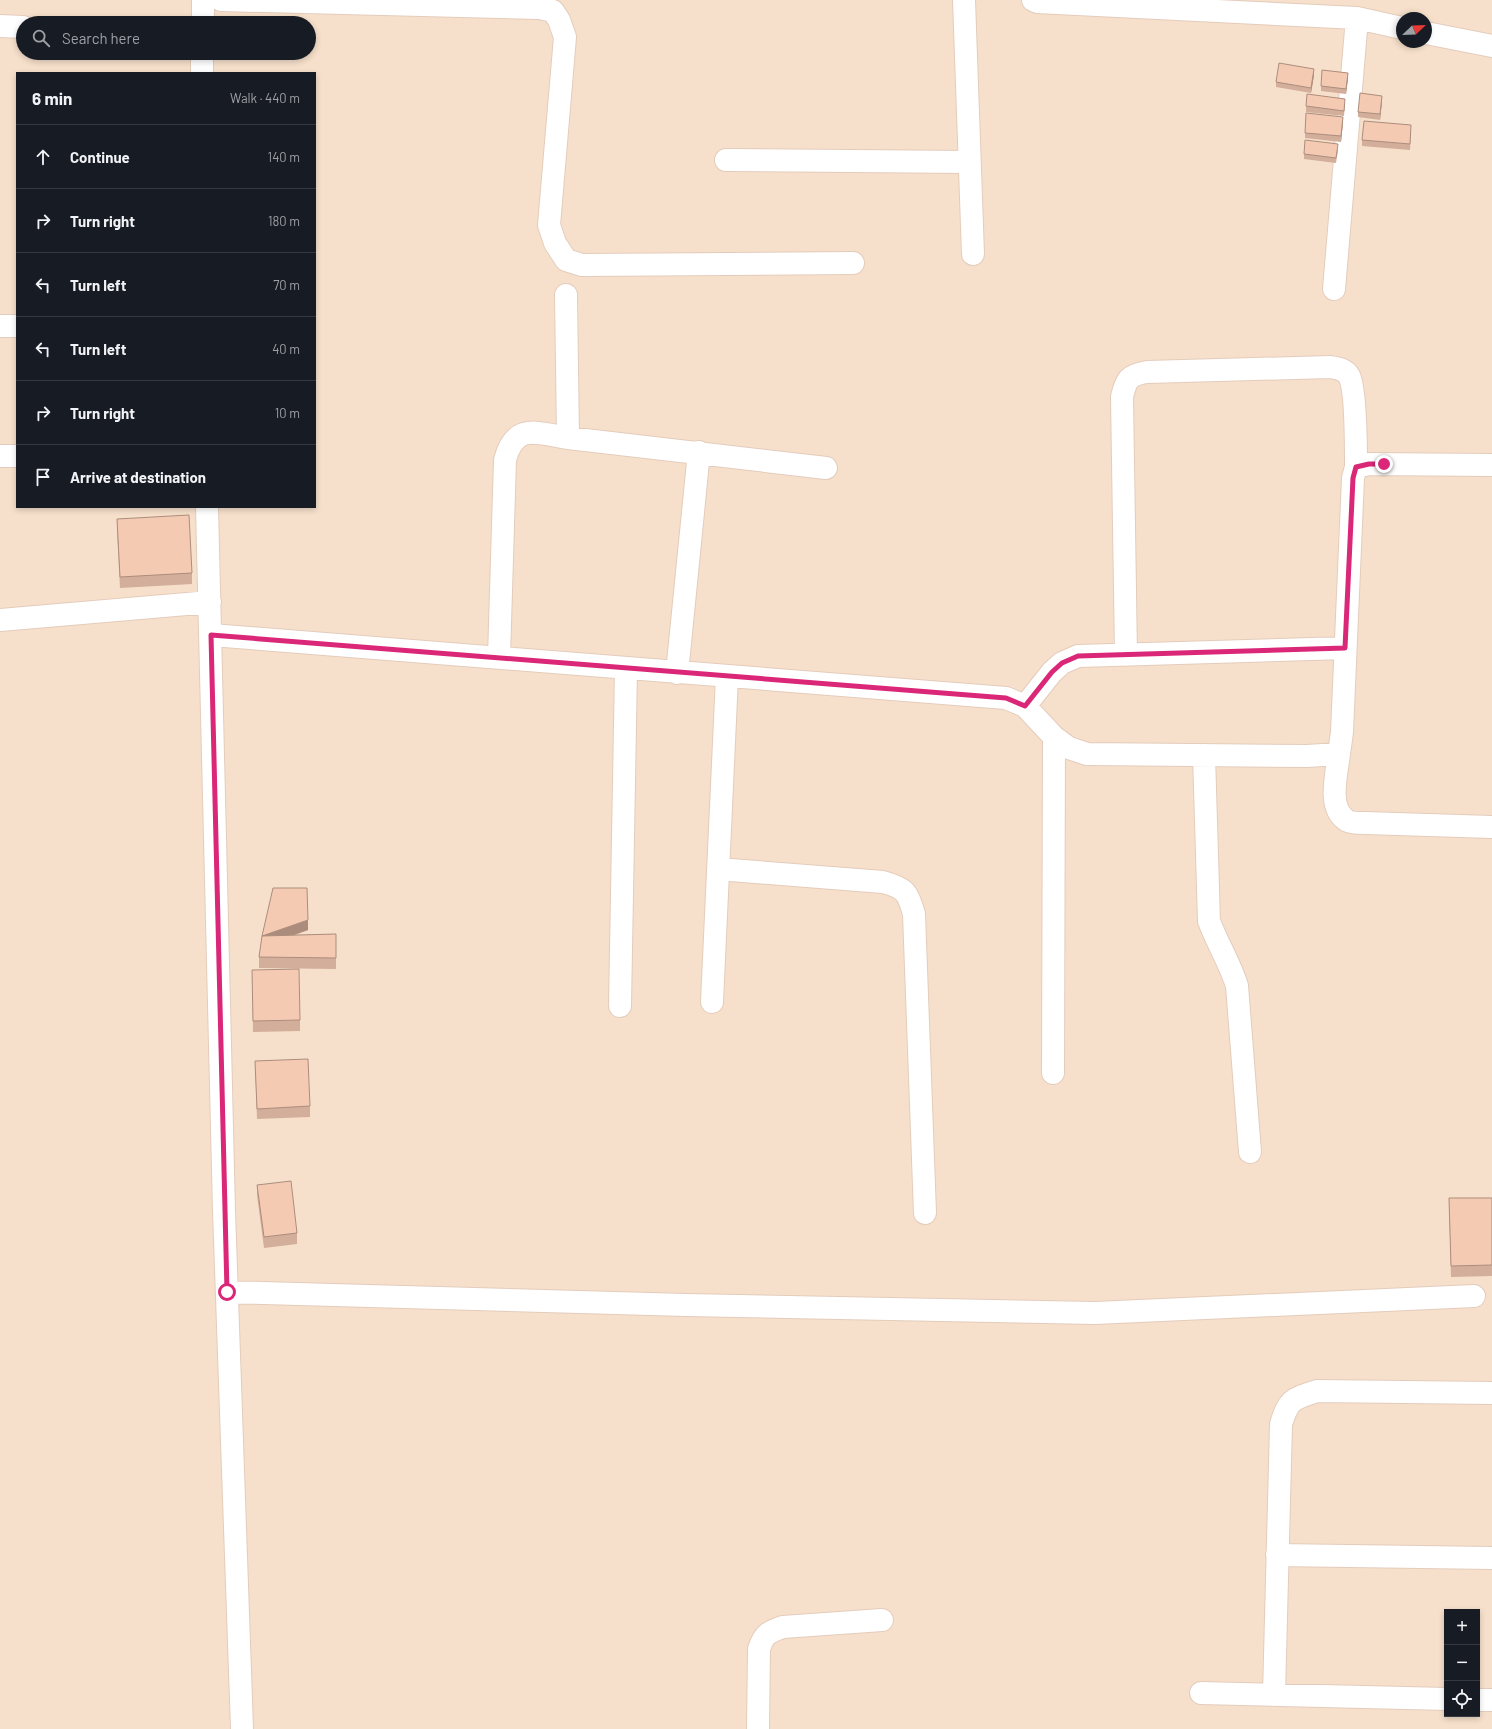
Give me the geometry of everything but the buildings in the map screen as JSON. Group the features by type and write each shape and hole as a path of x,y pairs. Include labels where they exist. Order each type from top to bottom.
{"street":[{"path":"202,16 203,0"},
{"path":"221,0 387,2 540,8 553,11 559,20 565,37 549,224 555,243 566,260 582,265 853,263"},
{"path":"964,0 973,254"},
{"path":"1033,0 1037,2 1357,18 1396,27"},
{"path":"1334,289 1357,18"},
{"path":"0,26 16,27"},
{"path":"1432,34 1492,46"},
{"path":"202,60 202,72"},
{"path":"726,160 969,162"},
{"path":"566,295 568,438"},
{"path":"0,326 16,326"},
{"path":"1126,655 1122,397 1125,384 1133,375 1147,372 1330,367 1340,369 1349,376 1353,389 1356,467 1353,478 1342,732 1334,797 1338,812 1347,821 1365,823 1492,827"},
{"path":"499,657 505,460 509,446 516,437 532,432 568,438 699,452 826,468"},
{"path":"677,673 699,452"},
{"path":"0,456 16,456"},
{"path":"1356,467 1369,464 1492,465"},
{"path":"207,508 227,1292 242,1729"},
{"path":"0,620 210,602"},
{"path":"211,635 1006,698 1025,706 1054,738 1068,748 1087,754 1307,756 1339,754"},
{"path":"1025,706 1052,672 1062,663 1078,656 1345,648"},
{"path":"620,1006 626,669"},
{"path":"712,1002 727,677"},
{"path":"1053,1073 1054,738"},
{"path":"1204,755 1209,921 1237,986 1250,1152"},
{"path":"718,869 883,882 900,886 910,899 914,914 925,1213"},
{"path":"227,1292 701,1305 1095,1313 1474,1296"},
{"path":"1274,1695 1281,1424 1287,1406 1298,1397 1317,1391 1492,1393"},
{"path":"1277,1555 1492,1558"},
{"path":"758,1729 759,1649 763,1637 771,1631 783,1627 882,1620"},
{"path":"1200,1694 1444,1699"},
{"path":"1480,1700 1492,1700"}],"shaded area":[{"path":"0,0 1492,0 1492,1729 0,1729"}],"route":[{"path":"227,1292 211,635 1006,698 1025,706 1052,672 1062,663 1078,656 1345,648 1353,478 1356,467 1369,464 1384,464"}]}
